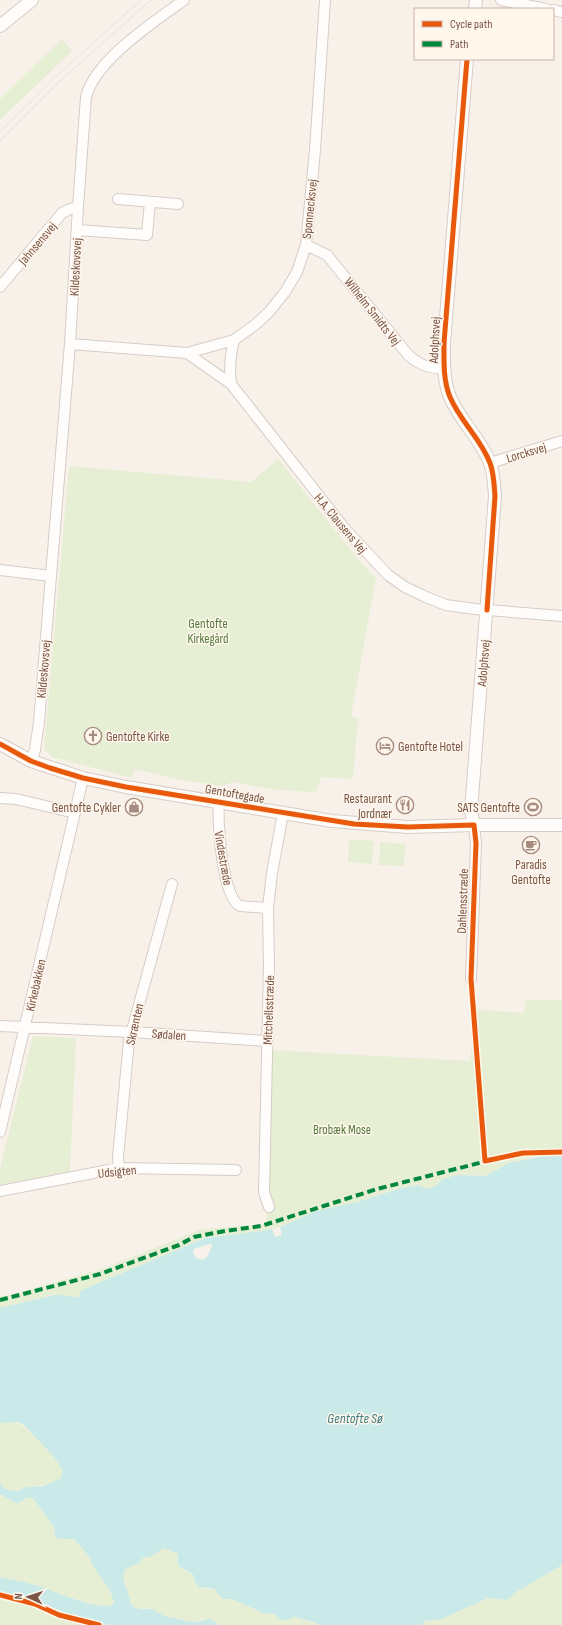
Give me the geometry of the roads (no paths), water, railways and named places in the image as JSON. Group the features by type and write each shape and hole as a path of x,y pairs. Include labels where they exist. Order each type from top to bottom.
{"street":[{"path":"0,26 32,0"},
{"name":"Kildeskovsvej","path":"31,761 35,750 39,722 70,344 86,97 88,88 98,73 131,40 184,0"},
{"name":"Sponnecksvej","path":"187,353 234,340 256,324 269,312 285,292 297,272 306,245 315,150 325,0"},
{"path":"501,0 541,8"},
{"name":"Adolphsvej","path":"467,60 444,343 444,368 450,397 458,412 482,447 490,463 494,480 495,496 472,811 474,825"},
{"path":"118,199 178,204"},
{"path":"77,230 147,235 150,202"},
{"name":"Jahnsensvej","path":"0,287 62,213 78,207"},
{"name":"Wilhelm Smidts Vej","path":"306,245 327,255 409,356 422,366 434,369 444,368"},
{"path":"231,384 229,371 230,355 234,340"},
{"path":"70,344 187,353"},
{"name":"H.A. Clausens Vej","path":"187,353 231,384 345,529 388,575 405,587 446,605 562,616"},
{"name":"Lorcksvej","path":"490,463 562,441"},
{"path":"0,570 51,576"},
{"name":"Gentoftegade","path":"0,744 31,761 84,778 126,787 332,821 408,827 562,825"},
{"name":"Kirkebakken","path":"0,1132 84,778"},
{"path":"0,798 16,799 75,813"},
{"name":"Vindestræde","path":"219,802 220,846 227,884 233,899 236,904 240,906 268,908"},
{"name":"Mitchellsstræde","path":"269,1208 264,1192 269,966 268,908 272,873 283,813"},
{"name":"Dahlensstræde","path":"471,979 476,843 474,825"},
{"name":"Skrænten","path":"119,1168 118,1157 129,1041 172,884"},
{"name":"Sødalen","path":"0,1026 131,1032 267,1041"},
{"name":"Udsigten","path":"0,1191 119,1168 236,1170"}],"water":[{"name":"Gentofte Sø","path":"544,1156 562,1157 562,1565 516,1592 507,1600 488,1598 442,1619 424,1621 422,1625 317,1625 317,1623 295,1617 282,1621 274,1614 263,1613 232,1599 224,1599 220,1597 215,1589 199,1587 195,1582 193,1574 180,1567 177,1562 178,1554 163,1548 152,1556 143,1558 139,1563 125,1569 123,1578 132,1606 141,1609 153,1609 164,1616 193,1622 209,1619 221,1625 108,1625 61,1613 37,1603 0,1593 0,1577 42,1587 73,1599 95,1605 112,1605 114,1601 109,1589 87,1554 74,1539 60,1539 55,1537 54,1527 33,1498 28,1497 17,1504 0,1494 0,1483 5,1489 17,1491 27,1487 43,1486 60,1479 63,1471 54,1457 23,1424 18,1422 0,1423 0,1308 54,1295 78,1297 82,1290 205,1238 262,1231 280,1227 316,1211 361,1201 398,1189 417,1185 430,1189 437,1185 441,1180 453,1176 485,1176 509,1163","holes":["211,1244 212,1246 207,1257 202,1260 196,1258 193,1253 194,1249"]}],"tram line":[{"path":"0,132 54,78 141,0"},
{"path":"0,141 59,82 151,0"}],"place":[{"name":"Gentofte Kirke","path":"93,736"},
{"name":"Gentofte Hotel","path":"385,746"},
{"name":"Restaurant Jordnær","path":"405,805"},
{"name":"Gentofte Cykler","path":"134,807"},
{"name":"SATS Gentofte","path":"533,807"},
{"name":"Paradis Gentofte","path":"531,845"}],"park label":[{"name":"Gentofte Kirkegård","path":"208,630"},
{"name":"Brobæk Mose","path":"342,1129"}]}
